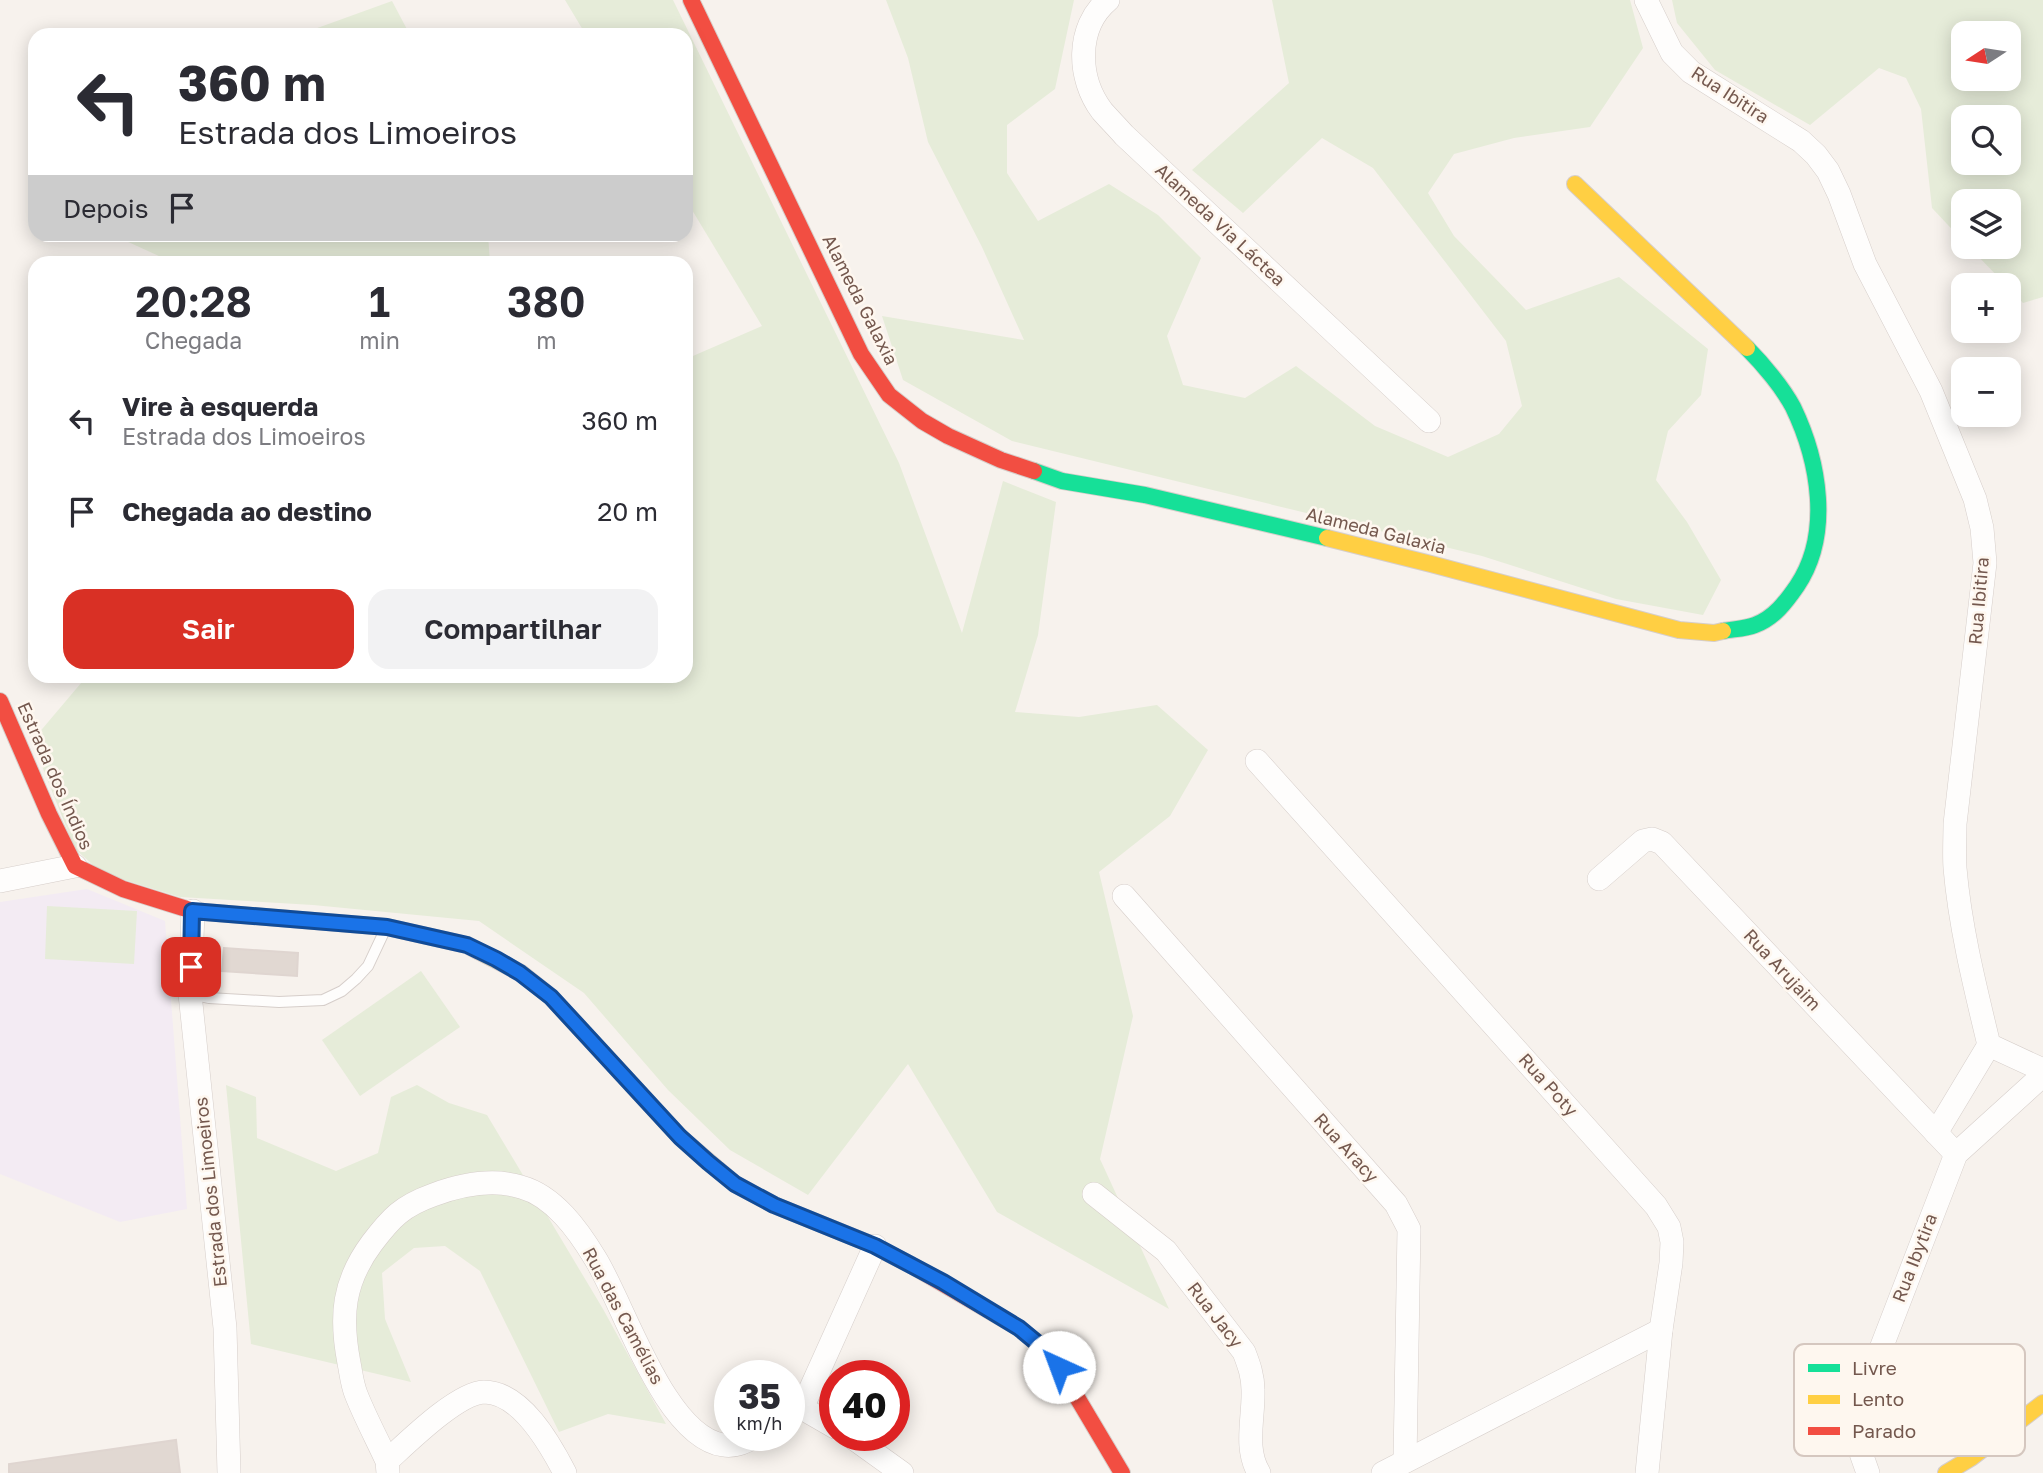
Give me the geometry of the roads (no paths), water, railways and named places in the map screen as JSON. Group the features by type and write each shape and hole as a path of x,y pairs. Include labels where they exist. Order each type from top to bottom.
{"street":[{"name":"Alameda Galaxia","path":"691,0 862,354 889,395 922,421 1001,460 1062,481 1144,495 1248,519 1679,630 1714,633 1755,625 1783,607 1808,570 1817,539 1818,494 1808,447 1792,406 1759,360 1575,184"},
{"name":"Alameda Via Láctea","path":"1108,0 1098,9 1086,32 1083,57 1088,84 1100,109 1124,135 1429,421"},
{"name":"Rua Ibitira","path":"1646,0 1672,53 1691,72 1801,141 1828,171 1865,264 1931,391 1975,499 1982,528 1985,564 1955,824 1955,864 1975,988 1989,1045"},
{"name":"Estrada dos Índios","path":"0,701 49,814 75,866 123,889 192,911 387,927 467,945 520,973 551,997 680,1137 735,1184 774,1205 875,1246 1019,1328 1042,1347 1059,1367 1122,1473"},
{"name":"Rua Poty","path":"1258,761 1656,1206 1669,1227 1672,1242 1671,1263 1661,1330 1647,1473"},
{"name":"Rua Arujaim","path":"1600,879 1643,841 1652,839 1662,843 1956,1154"},
{"path":"0,881 75,866"},
{"name":"Rua Aracy","path":"1124,897 1396,1204 1409,1229 1405,1461"},
{"name":"Estrada dos Limoeiros","path":"192,911 190,994 225,1328 229,1473"},
{"path":"1936,1133 1989,1045 2043,1073"},
{"name":"Rua Ibytira","path":"1883,1344 1956,1154 2043,1073"},
{"name":"Rua das Camélias","path":"387,1467 355,1391 344,1338 343,1315 347,1292 363,1255 391,1219 415,1201 456,1187 497,1182 522,1187 542,1197 566,1216 597,1259 661,1388 685,1423 714,1443"},
{"name":"Rua Jacy","path":"1094,1194 1166,1251 1244,1352 1251,1368 1253,1391 1250,1440 1254,1465 1259,1473"},
{"path":"805,1393 875,1246"},
{"path":"1383,1473 1661,1330"},
{"path":"387,1467 454,1403 483,1392 509,1399 528,1415 565,1473"},
{"path":"2025,1419 2043,1403"},
{"path":"871,1451 902,1473"},
{"name":"Rua Ibytira","path":"1862,1456 1868,1473"},
{"path":"1946,1473 1972,1465"}],"lane":[{"path":"190,994 209,998 279,1002 323,1000 342,991 368,966 387,927"}]}
